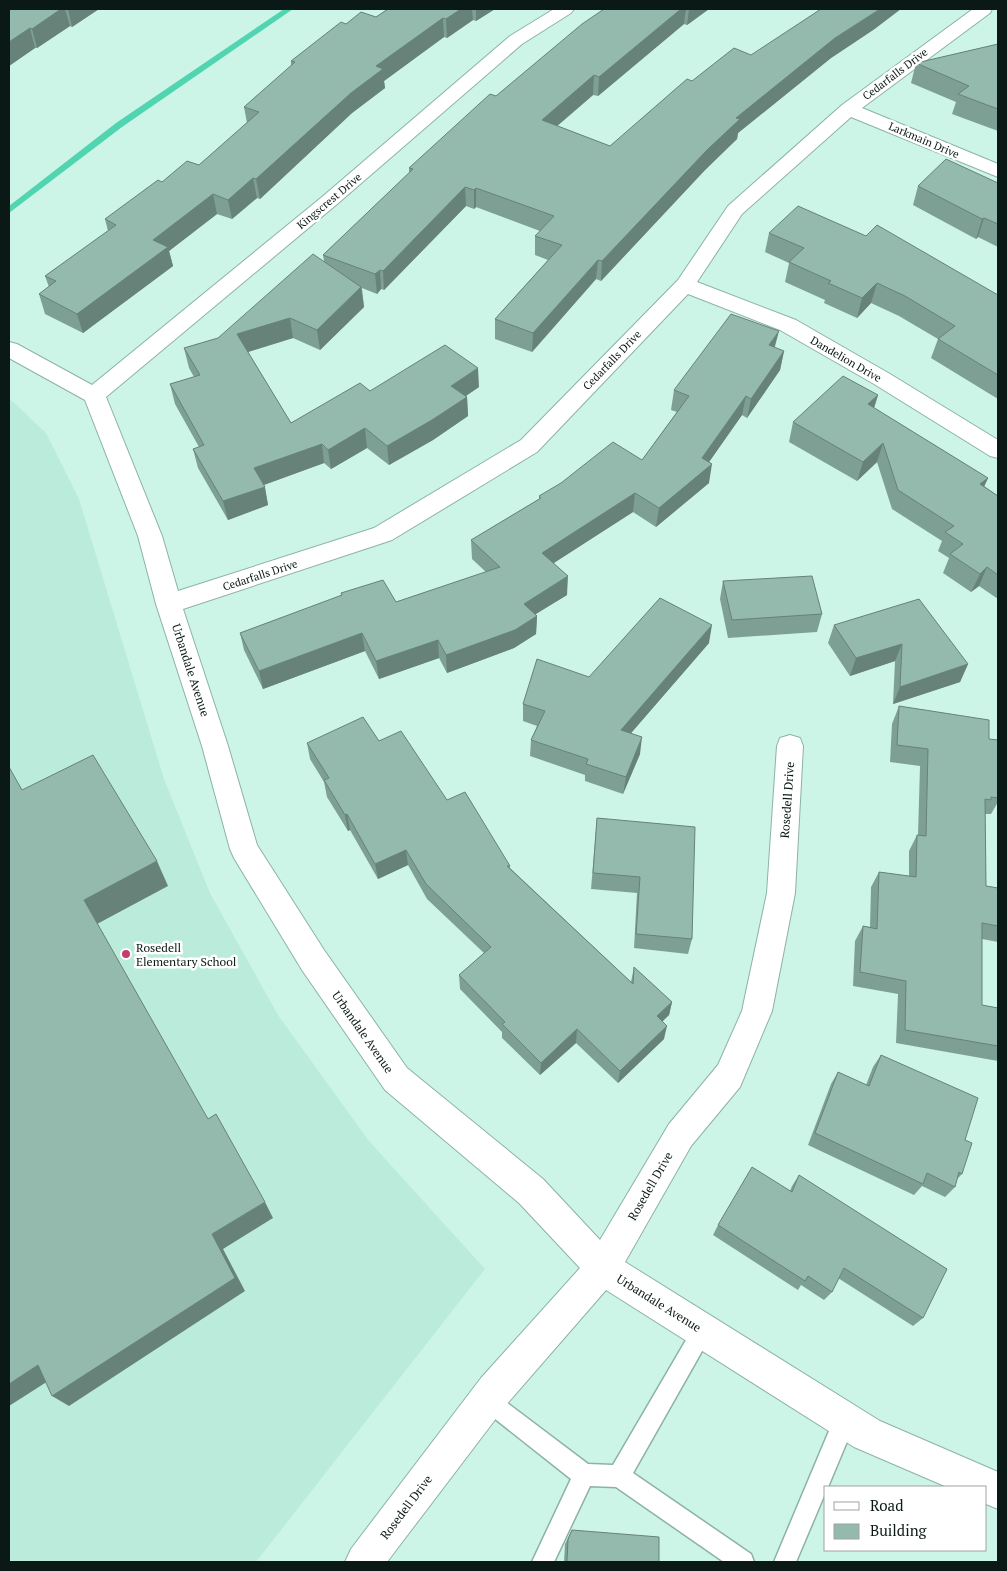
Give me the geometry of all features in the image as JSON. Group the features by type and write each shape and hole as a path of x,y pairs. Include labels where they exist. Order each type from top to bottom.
{"street":[{"name":"Kingscrest Drive","path":"94,395 329,201 516,40 565,9"},
{"name":"Cedarfalls Drive","path":"169,604 383,534 529,446 685,285 736,210 810,146 849,109 984,9"},
{"name":"Larkmain Drive","path":"849,109 998,171"},
{"name":"Dandelion Drive","path":"685,285 788,325 882,379 998,450"},
{"path":"9,349 94,395"},
{"name":"Urbandale Avenue","path":"94,395 150,536 169,604 215,746 244,849 313,960 396,1080 531,1191 603,1268 867,1434 998,1490"},
{"name":"Rosedell Drive","path":"364,1562 487,1400 603,1268 680,1135 729,1076 756,1011 781,893 790,746"}],"lane":[{"path":"619,1476 703,1330"},
{"path":"487,1400 584,1475 619,1476 721,1555 743,1562"},
{"path":"785,1562 845,1420"},
{"path":"543,1562 584,1475"}],"shaded area":[{"name":"Rosedell Elementary School","path":"9,398 46,433 79,499 164,779 210,893 278,1015 369,1141 485,1269 256,1562 9,1562"}],"building":[{"path":"9,9 61,9 9,42"},
{"path":"388,9 461,9 446,19 443,18 376,66 383,69 351,93 256,179 253,178 228,200 213,194 153,240 168,247 77,314 39,294 56,281 45,276 116,225 105,219 158,180 162,182 187,161 199,165 259,112 244,107 295,62 291,61 341,22 346,24 361,12 376,17"},
{"path":"604,9 681,9 599,77 594,75 542,120 610,146 687,79 692,81 734,48 751,55 821,9 880,9 835,38 736,118 740,119 707,150 602,261 598,260 533,333 495,319 562,245 535,236 554,216 476,188 474,190 465,187 383,271 380,270 375,274 323,255 413,169 409,168 490,94 496,96 582,24"},
{"path":"998,44 998,109 958,94 969,86 916,63"},
{"path":"946,159 998,183 998,224 984,218 982,219 918,186"},
{"path":"798,206 866,236 877,225 998,295 998,375 938,339 955,326 905,296 877,283 862,298 828,283 831,281 789,262 804,248 769,233"},
{"path":"313,254 361,287 317,330 290,318 237,334 291,423 360,383 370,391 445,345 478,368 451,386 467,397 387,446 365,428 328,450 322,444 254,468 265,487 223,501 193,449 204,445 170,384 200,375 184,348 218,338"},
{"path":"731,314 779,331 769,345 784,351 751,399 746,396 702,458 712,464 659,508 635,493 542,553 568,576 524,604 537,616 515,630 446,655 438,640 376,661 362,633 259,671 240,633 342,595 341,593 383,580 396,602 500,567 471,540 541,498 539,496 561,483 613,442 642,460 689,396 674,390"},
{"path":"843,376 878,395 868,404 988,478 980,484 998,496 998,575 987,567 980,574 950,554 963,544 945,532 954,526 898,490 883,443 863,462 793,422"},
{"path":"812,576 822,614 732,620 723,581"},
{"path":"660,598 712,625 621,730 642,737 626,777 586,764 588,759 531,740 545,711 523,704 537,659 589,677"},
{"path":"919,599 968,664 900,687 902,644 856,658 834,625"},
{"path":"899,706 989,720 989,739 998,740 998,798 991,797 991,800 985,799 986,886 998,888 998,926 982,923 982,1005 998,1008 998,1046 905,1030 906,981 860,972 863,926 877,929 879,872 916,877 917,835 926,836 928,749 897,745"},
{"path":"363,717 379,741 401,731 447,800 465,792 510,866 507,866 633,984 634,967 672,1002 657,1016 667,1026 620,1071 577,1029 541,1063 502,1024 505,1022 459,975 491,947 426,884 406,850 375,864 347,814 345,815 324,780 329,778 307,743"},
{"path":"93,755 157,861 84,900 208,1119 216,1114 265,1202 212,1234 235,1278 52,1396 38,1365 9,1384 9,767 22,790"},
{"path":"597,818 695,827 692,939 636,934 640,877 593,873"},
{"path":"881,1055 978,1098 965,1140 972,1143 962,1174 959,1172 955,1187 927,1173 923,1184 815,1133 838,1072 869,1086"},
{"path":"752,1167 792,1192 799,1175 947,1269 923,1318 844,1268 832,1292 808,1276 805,1281 718,1225"},
{"path":"572,1530 659,1537 659,1562 567,1562 568,1539"}],"waterway":[{"path":"9,210 119,125 289,9"}],"place":[{"name":"Rosedell Elementary School","path":"126,954"}]}
